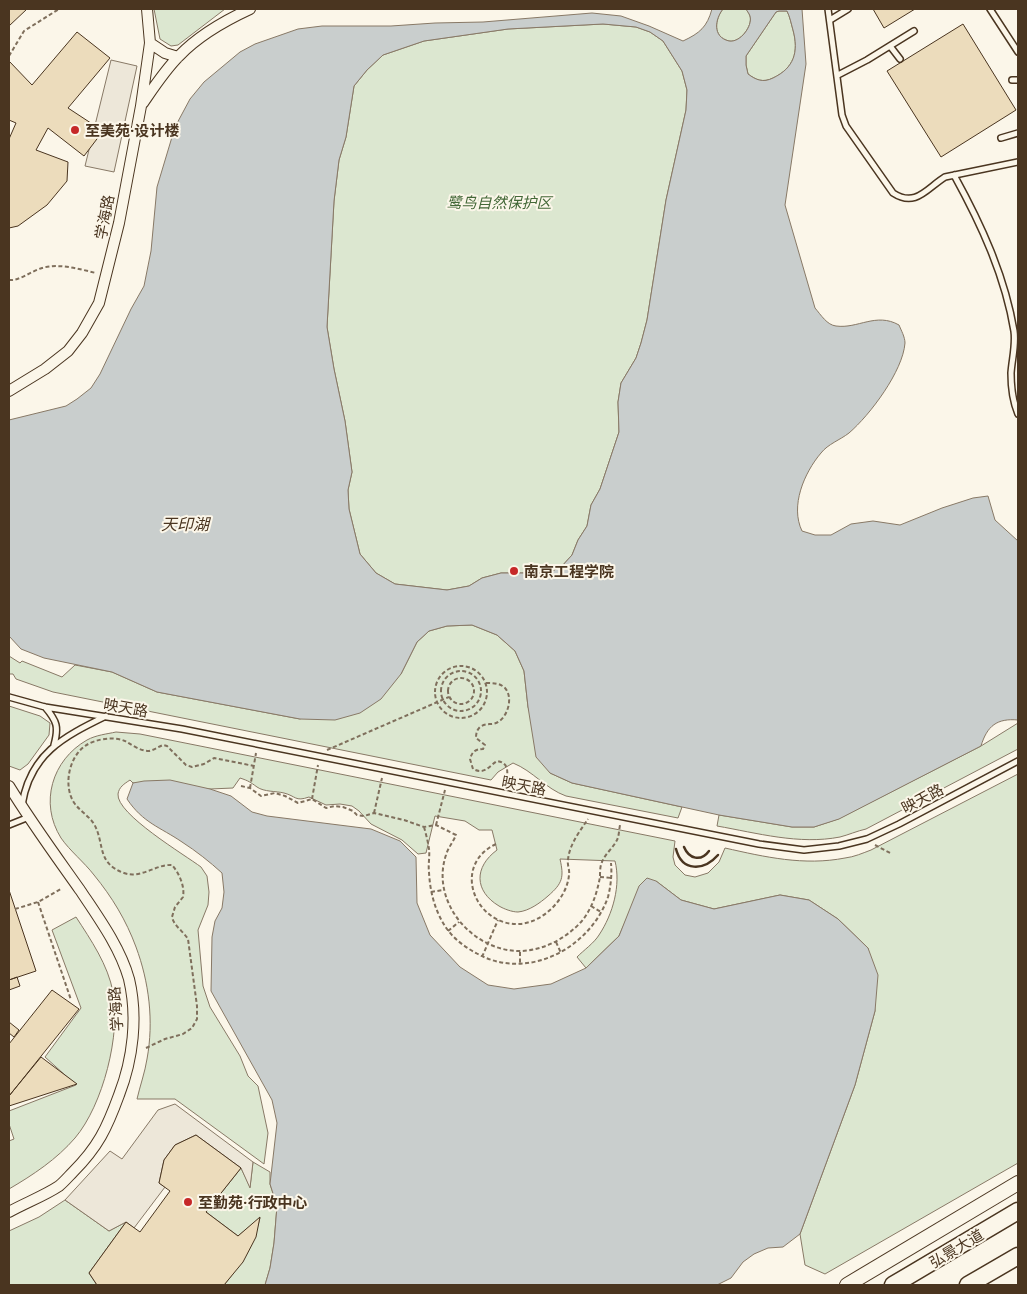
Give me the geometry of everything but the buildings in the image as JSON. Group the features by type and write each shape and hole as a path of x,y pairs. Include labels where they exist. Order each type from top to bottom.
{"main road":[{"name":"弘景大道","path":"893,1285 1018,1211"},
{"path":"968,1285 1018,1256"}],"street":[{"name":"学海路","path":"9,391 45,369 68,351 82,333 99,303 119,223 141,106 150,43 147,9"},
{"path":"141,106 178,57 233,13 250,9"},
{"path":"150,43 165,53 178,57"},
{"name":"学海路","path":"9,786 22,808 97,914 118,952 128,979 133,1005 130,1058 123,1086 103,1136 93,1150 60,1185 9,1212"},
{"path":"847,1285 1018,1183"}],"lane":[{"path":"828,9 842,114 846,126 893,193 909,199 920,196 945,177 1018,162"},
{"path":"830,20 848,9"},
{"path":"990,9 1018,52"},
{"path":"838,75 867,60 914,31"},
{"path":"890,46 900,59"},
{"path":"1001,138 1018,132"},
{"path":"954,175 980,224 1002,283 1014,334 1013,394 1018,414"},
{"name":"映天路","path":"9,697 45,707 182,729 784,849 804,850 839,846 867,839 1018,761"},
{"path":"22,808 25,788 32,773 54,744 57,733 55,720 45,707"},
{"path":"54,744 107,716"},
{"path":"9,825 29,817"}],"path":[{"path":"9,56 24,31 59,9"},
{"path":"9,280 14,280 42,268 67,266 107,275"},
{"path":"468,667 482,676 486,683 488,692 482,709 466,718 457,718 449,715 442,710 437,702 435,694 440,678 452,668 468,667"},
{"path":"466,672 473,675 481,687 479,701 468,710 453,710 447,706 443,699 443,685 452,674 466,672"},
{"path":"456,679 468,679 474,688 472,699 468,703 458,704 449,697 449,686 456,679"},
{"path":"486,683 498,684 505,688 508,694 508,706 501,720 497,723 482,726 477,731 476,738 485,745 483,749 472,752 470,759 474,769 477,771 486,770 497,761 505,764 508,771 505,787"},
{"path":"326,751 449,697"},
{"path":"146,1048 165,1039 183,1034 192,1028 197,1019 188,939 175,925 172,917 173,912 184,897 182,884 178,873 172,865 130,874 116,869 109,864 101,850 94,824 75,804 72,797 69,788 71,765 80,750 86,745 94,741 115,738 144,750 155,749 163,745 167,746 186,765 192,767 204,764 214,758 254,766"},
{"path":"250,788 256,753"},
{"path":"312,799 318,765"},
{"path":"374,813 382,778"},
{"path":"241,786 250,788 261,796 275,793 298,803 306,799 312,799 326,808 335,806 348,808 357,815 364,816 374,813 424,827 436,825 456,835 446,855 442,872 443,890 451,909 459,922 488,944 520,951 536,949 556,942 581,922 597,892 601,863 617,840 620,825"},
{"path":"436,825 445,790"},
{"path":"496,844 488,848 475,863 471,876 472,888 478,902 486,911 499,919 521,924 546,914 557,903 568,881 568,860 572,847 588,819"},
{"path":"424,827 430,850 431,892 438,914 448,931 464,946 482,957 502,963 520,964 540,960 561,952 576,942 590,929 601,912 608,896 612,878 611,863"},
{"path":"875,845 892,854"},
{"path":"600,877 612,878"},
{"path":"15,909 38,902 61,889"},
{"path":"431,892 443,890"},
{"path":"38,902 71,1000"},
{"path":"591,906 601,912"},
{"path":"482,957 499,919"},
{"path":"448,931 459,922"},
{"path":"556,942 561,952"},
{"path":"520,951 520,964"}],"green space":[{"path":"154,9 225,9 178,45 171,46 160,39"},
{"path":"723,9 746,9 750,15 748,29 741,37 733,41 724,39 718,32 717,22"},
{"path":"787,11 790,18 795,38 795,52 790,64 780,74 769,80 760,80 748,74 746,56 776,12"},
{"name":"鹭鸟自然保护区","path":"603,24 636,27 650,32 663,41 682,71 687,90 686,110 666,200 647,320 636,358 621,383 618,402 619,432 600,489 591,505 587,526 578,540 572,555 562,566 549,573 501,573 482,578 469,586 447,590 395,584 376,573 360,554 349,509 348,490 352,472 345,421 327,327 334,201 339,160 346,137 354,86 383,55 424,41 508,29"},
{"path":"472,625 497,635 515,651 524,671 528,707 550,773 572,783 682,807 678,818 566,796 513,763 498,772 491,780 53,692 16,679 13,674 9,674 9,656 20,663 22,661 62,677 75,665 112,672 157,692 300,719 401,674 417,642 429,631 447,626"},
{"path":"9,706 40,716 50,723 49,735 28,764 20,770 9,766"},
{"path":"1018,723 1018,749 866,829 840,837 809,840 778,837 717,826 719,815 792,827 814,827 838,819 981,746"},
{"path":"116,732 140,734 675,841 673,857 675,865 685,875 695,877 708,873 719,862 725,848 800,861 830,860 855,856 871,850 1018,774 1018,1163 825,1274 805,1265 800,1234 855,1085 875,1011 868,948 838,919 809,900 780,895 714,909 681,900 656,881 629,913 619,936 586,968 577,957 597,938 612,909 617,880 615,861 560,859 562,875 557,887 545,899 526,910 518,912 501,907 491,900 481,886 481,871 484,864 497,850 492,830 479,830 465,821 435,816 426,853 418,854 402,840 371,824 352,806 340,804 326,805 309,797 298,799 284,793 263,790 240,778 233,788 210,789 133,783 130,780 124,784 118,794 120,802 128,812 153,834 201,867 207,876 208,905 198,930 203,986 210,1007 240,1056 248,1076 258,1086 268,1133 264,1164 175,1099 137,1099 146,1064 150,1030 147,988 140,960 128,927 107,892 61,838 54,825 50,797 58,771 65,759 75,749 87,740"},
{"path":"76,917 103,962 111,982 115,1009 112,1048 108,1068 94,1107 75,1138 44,1166 9,1189 9,1141 14,1139 9,1124 9,1111 76,1085 45,1057 81,1008 52,930"},
{"path":"253,1162 270,1172 270,1184 277,1206 270,1268 265,1285 224,1285 246,1254 260,1218 238,1236 206,1212 241,1168 250,1187"},
{"path":"65,1200 109,1231 126,1222 89,1273 97,1285 9,1285 9,1231 39,1217"}],"shaded area":[{"path":"111,60 137,66 114,172 85,166"},
{"path":"175,1104 253,1162 250,1188 241,1168 196,1135 175,1145 164,1160 159,1183 165,1187 134,1228 126,1222 109,1231 65,1200 110,1151 122,1159 158,1110"}],"water":[{"name":"天印湖","path":"712,9 723,9 717,22 718,32 724,39 733,41 741,37 748,29 750,16 746,9 802,9 806,64 785,205 815,308 827,322 836,326 875,320 891,321 899,325 905,341 903,354 884,392 857,425 849,433 824,450 809,470 798,501 799,521 802,531 815,535 831,535 851,524 873,521 900,525 942,508 973,498 988,496 995,520 1018,541 1018,720 999,722 986,733 981,746 839,819 814,827 792,827 719,815 572,783 550,773 536,757 524,671 515,651 497,635 472,625 447,626 429,631 417,642 401,674 381,699 360,713 335,720 300,719 157,692 112,672 44,658 21,649 9,636 9,420 66,406 91,388 100,374 144,286 151,251 157,187 175,127 190,99 204,82 240,52 255,44 298,29 322,26 391,26 483,22 592,13 621,16 683,41 702,29","holes":["787,11 790,18 795,38 795,52 790,64 780,74 769,80 760,80 748,74 746,56 776,12","603,24 636,27 650,32 663,41 682,71 687,90 686,110 666,200 647,320 636,358 621,383 618,402 619,432 600,489 591,505 587,526 578,540 572,555 562,566 549,573 501,573 482,578 469,586 447,590 395,584 376,573 360,554 349,509 348,490 352,472 345,421 327,327 334,201 339,160 346,137 354,86 383,55 424,41 508,29"]},
{"path":"170,780 231,796 252,812 267,816 371,829 400,841 416,857 417,903 430,935 460,967 488,985 514,989 551,984 586,968 619,936 639,886 647,878 656,881 681,900 714,909 780,895 809,900 838,919 868,948 878,975 875,1011 855,1085 800,1234 783,1247 768,1248 754,1254 743,1262 731,1278 717,1285 265,1285 274,1243 277,1206 270,1184 277,1123 272,1100 211,991 212,937 215,921 222,908 224,892 222,873 192,849 139,814 127,799 133,783"}],"wall":[{"path":"684,847 695,858 702,857 709,851"},
{"path":"676,849 683,862 694,867 706,864 718,855"}],"place":[{"name":"至美苑·设计楼","path":"75,130"},
{"name":"南京工程学院","path":"514,571"},
{"name":"至勤苑·行政中心","path":"188,1202"}]}
